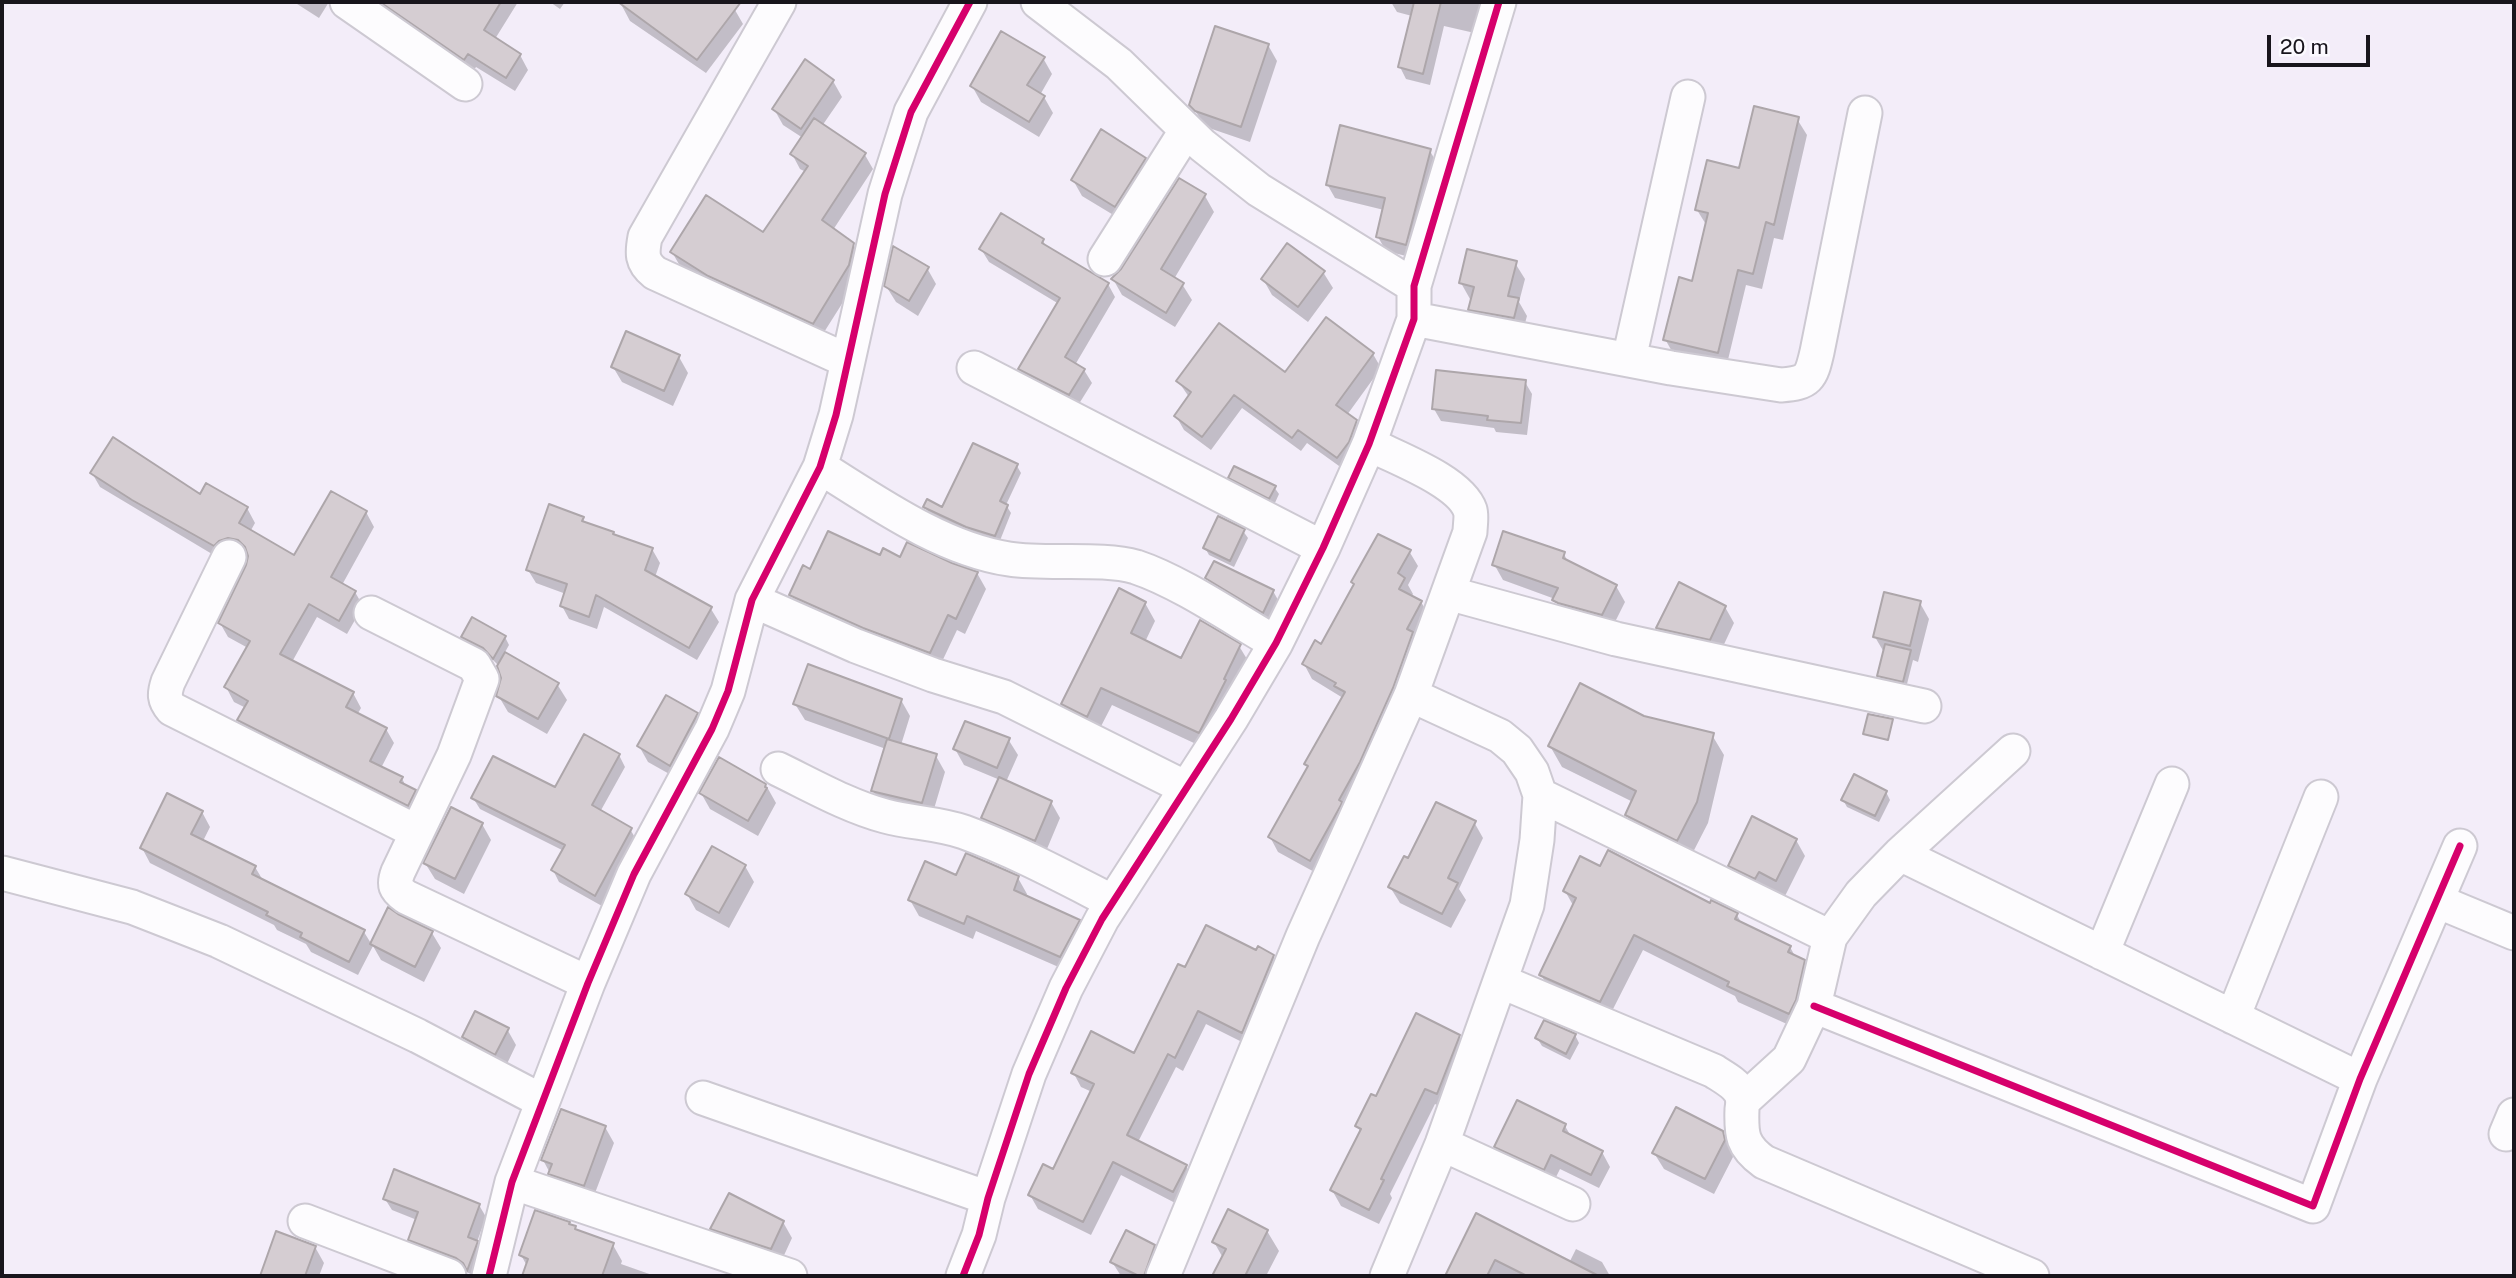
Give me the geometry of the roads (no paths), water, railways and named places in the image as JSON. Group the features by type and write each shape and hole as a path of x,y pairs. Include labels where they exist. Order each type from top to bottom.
{"street":[{"path":"347,2 465,84"},
{"path":"779,2 645,237 642,252 645,264 655,273 848,361"},
{"path":"489,1276 512,1182 588,983 634,874 712,729 728,691 752,600 820,467 836,415 885,194 911,112 970,2"},
{"path":"1038,2 1119,64 1186,131 1281,205 1414,286"},
{"path":"963,1276 979,1236 988,1198 1028,1074 1066,988 1113,902 1231,719 1276,643 1323,548 1369,444 1414,319 1414,286 1499,2"},
{"path":"1629,359 1688,97"},
{"path":"1414,319 1781,385 1798,384 1807,380 1817,352 1865,113"},
{"path":"1105,259 1186,131"},
{"path":"974,368 1323,548"},
{"path":"1163,1276 1303,936 1411,695 1470,532 1471,511 1461,496 1446,484 1369,444"},
{"path":"820,467 898,516 958,544 1009,559 1133,566 1159,576 1276,643"},
{"path":"229,557 168,682 164,692 165,702 172,709 417,832"},
{"path":"1448,593 1616,639 1924,706"},
{"path":"752,600 856,646 933,675 1004,697 1186,788"},
{"path":"371,613 474,665 482,679 454,755 394,882 399,892 588,983"},
{"path":"1387,1276 1442,1144 1527,905 1537,840 1540,794 1532,772 1517,750 1500,736 1411,695"},
{"path":"1743,1101 1789,1059 1814,1006 1830,937 1861,894 1900,854 2013,751"},
{"path":"778,769 871,811 899,820 962,831 1040,864 1113,902"},
{"path":"2102,953 2172,784"},
{"path":"1540,794 1830,937"},
{"path":"2234,1017 2321,797"},
{"path":"1814,1006 2312,1206 2360,1079 2460,846"},
{"path":"1900,854 2360,1079"},
{"path":"2,873 132,907 219,941 418,1036 542,1101"},
{"path":"2437,901 2514,933"},
{"path":"1500,981 1714,1071 1733,1084 1741,1093 1743,1101 1744,1140 1750,1152 1764,1162 2032,1276"},
{"path":"703,1098 988,1198"},
{"path":"1442,1144 1573,1205"},
{"path":"512,1182 790,1276"},
{"path":"305,1221 449,1276"}]}
